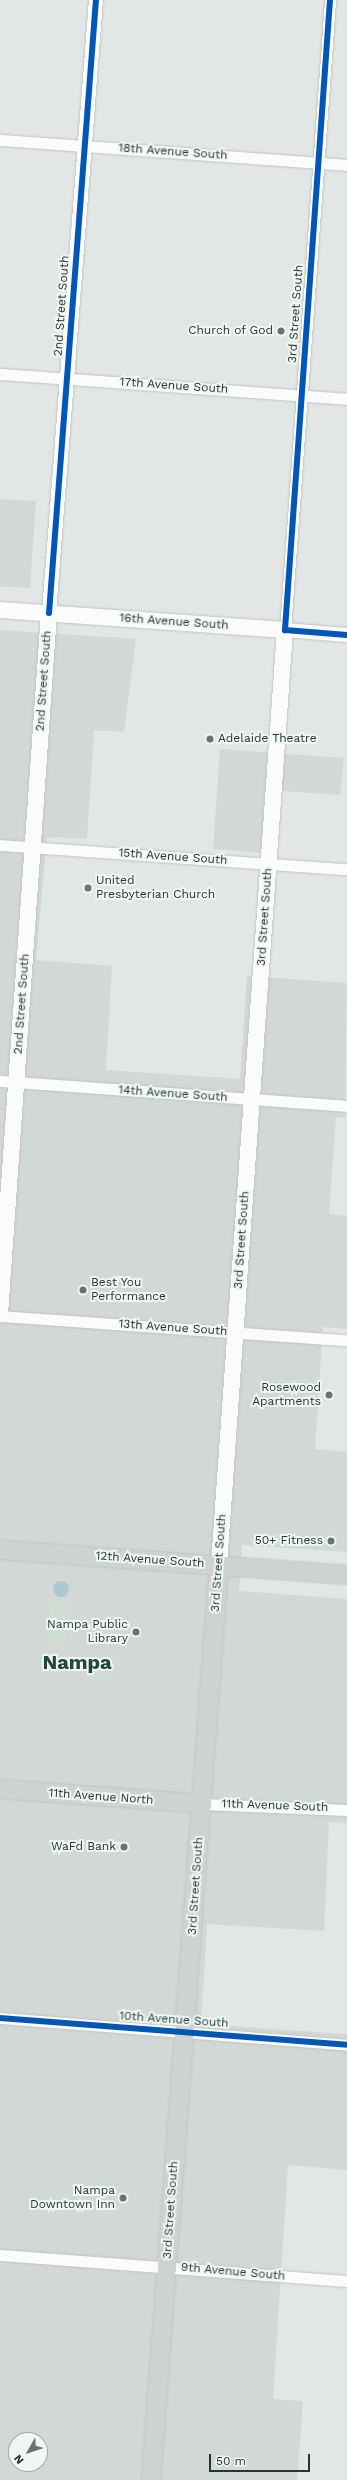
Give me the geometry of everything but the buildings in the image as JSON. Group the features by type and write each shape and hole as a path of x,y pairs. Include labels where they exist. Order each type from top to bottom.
{"main road":[{"name":"16th Avenue South","path":"0,610 285,630"},
{"name":"2nd Street South","path":"0,1315 49,613"},
{"name":"3rd Street South","path":"151,2480 202,1804 285,630"},
{"name":"12th Avenue South","path":"0,1550 347,1574"},
{"name":"11th Avenue North","path":"0,1789 202,1804"}],"street":[{"name":"2nd Street South","path":"49,613 96,0"},
{"name":"3rd Street South","path":"285,630 330,0"},
{"name":"18th Avenue South","path":"0,140 347,165"},
{"name":"17th Avenue South","path":"0,374 347,399"},
{"name":"16th Avenue South","path":"285,630 347,635"},
{"name":"15th Avenue South","path":"0,845 347,869"},
{"name":"14th Avenue South","path":"0,1080 347,1106"},
{"name":"13th Avenue South","path":"0,1315 347,1340"},
{"name":"11th Avenue South","path":"202,1804 347,1810"},
{"name":"10th Avenue South","path":"0,2018 347,2045"},
{"name":"9th Avenue South","path":"0,2255 167,2266 347,2281"}],"shaded area":[{"path":"0,499 36,501 30,588 0,586"},
{"path":"0,630 136,639 124,732 94,730 87,839 47,837 36,960 112,966 106,1070 240,1079 247,976 347,983 345,1118 336,1117 329,1214 347,1216 347,1329 323,1327 315,1449 347,1452 347,1552 242,1545 239,1591 347,1599 347,1823 329,1822 324,1931 207,1924 201,2024 347,2034 347,2170 288,2165 273,2399 303,2401 297,2480 0,2480"},
{"path":"220,749 344,758 340,795 267,790 262,853 213,849"}],"green space":[{"path":"52,1602 69,1604 64,1643 47,1641"},
{"path":"88,1674 109,1676 108,1681 88,1679"}],"water":[{"path":"58,1581 64,1581 69,1586 67,1595 64,1597 58,1597 53,1592 53,1586"}],"cycle path":[{"path":"49,613 96,0"},
{"path":"330,0 285,630 347,635"},
{"path":"0,2018 347,2045"}],"place":[{"name":"Church of God","path":"281,331"},
{"name":"Adelaide Theatre","path":"210,739"},
{"name":"United Presbyterian Church","path":"88,888"},
{"name":"Best You Performance","path":"83,1290"},
{"name":"Rosewood Apartments","path":"329,1395"},
{"name":"50+ Fitness","path":"331,1541"},
{"name":"Nampa Public Library","path":"136,1632"},
{"name":"WaFd Bank","path":"124,1847"},
{"name":"Nampa Downtown Inn","path":"123,2198"}],"district":[{"name":"Nampa","path":"77,1662"}]}
